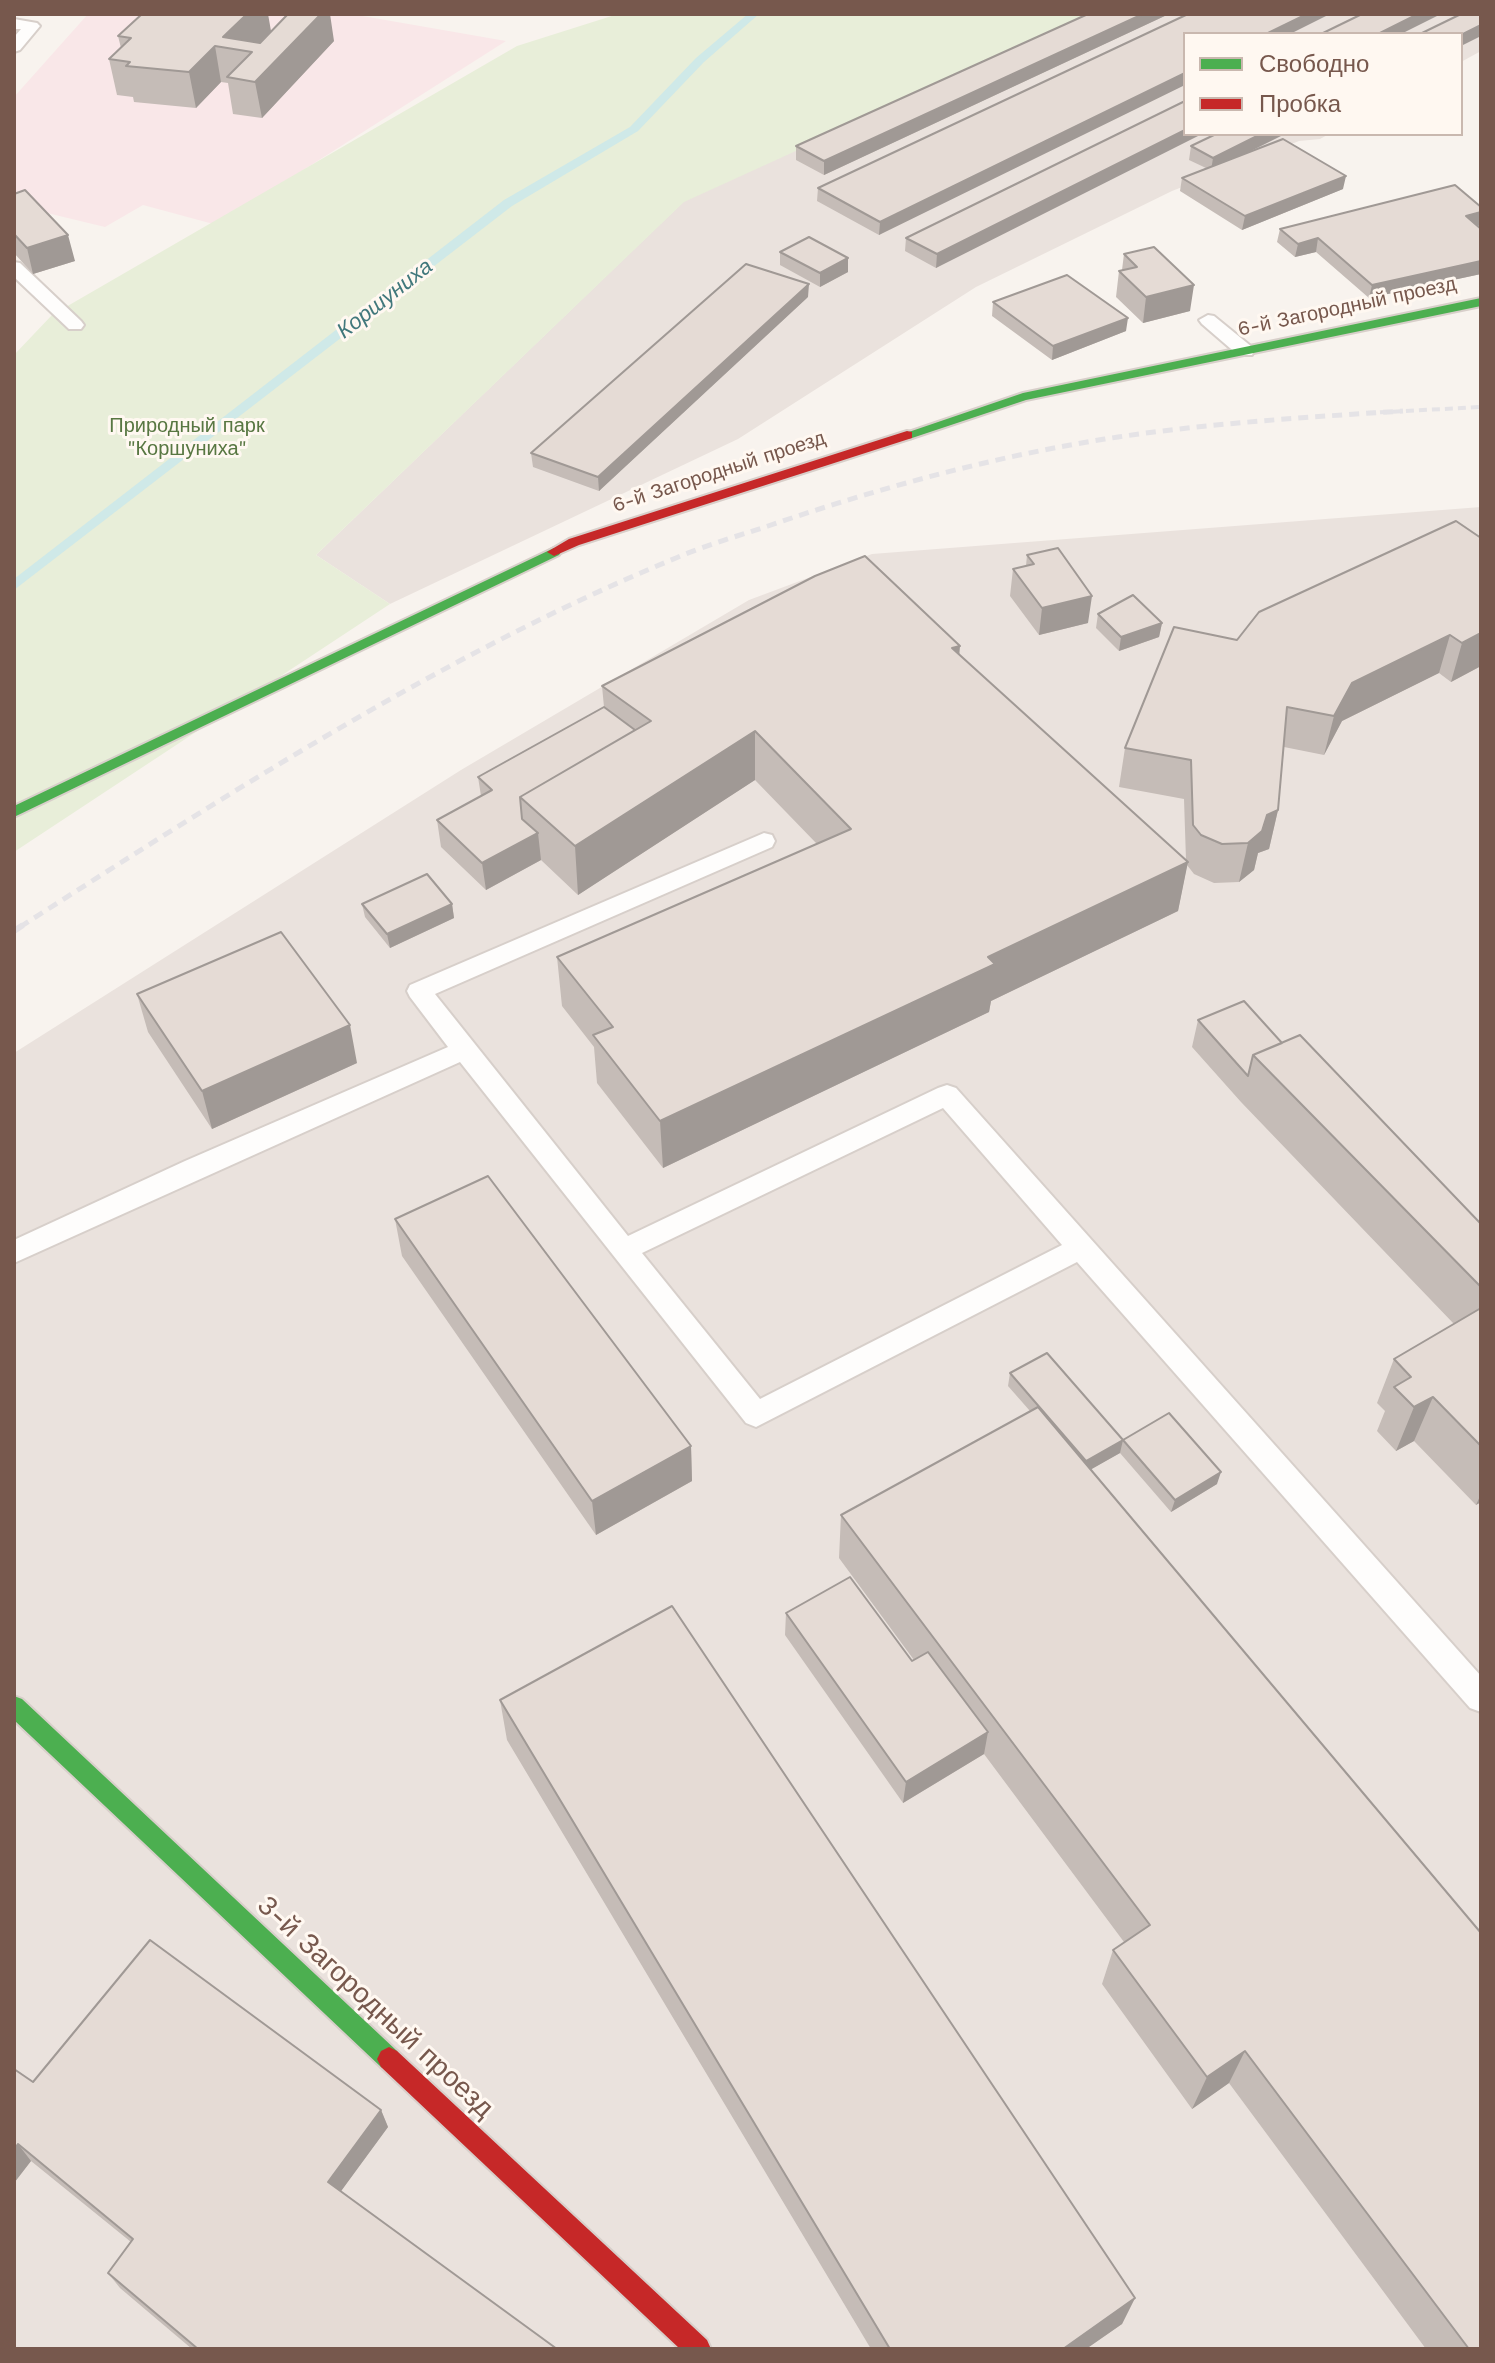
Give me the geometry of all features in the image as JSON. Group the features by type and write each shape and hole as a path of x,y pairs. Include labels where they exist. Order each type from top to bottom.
{"street":[{"name":"6-й Загородный проезд","path":"14,812 574,542 1023,397 1481,302"},
{"name":"3-й Загородный проезд","path":"14,1706 698,2349"}],"lane":[{"path":"14,24 32,26 14,47"},
{"path":"14,267 75,325"},
{"path":"1208,320 1245,351"},
{"path":"764,841 419,991 756,1415 1080,1248"},
{"path":"14,1252 194,1168 464,1050"},
{"path":"624,1250 947,1095 1481,1698"}],"shaded area":[{"path":"88,14 351,14 506,41 217,225 143,205 105,227 14,205 14,97"},
{"path":"1096,14 1481,14 1481,51 1463,61 1463,32 1183,32 1183,136 1325,136 1299,141 1172,191 976,287 738,439 390,604 316,555 684,201"},
{"path":"1481,507 1481,2349 14,2349 14,1053 461,770 749,600 872,554"}],"green space":[{"name":"Природный парк \"Коршуниха\"","path":"618,14 1096,14 684,202 316,555 390,604 14,852 14,355 52,315 517,46"}],"building":[{"path":"142,14 247,14 223,37 260,43 288,14 321,14 255,82 227,77 252,52 215,46 189,72 126,66 130,62 109,59 131,38 118,36"},
{"path":"1088,14 1143,14 824,161 796,146"},
{"path":"1188,14 1307,14 1270,32 1183,32 1183,74 880,222 818,188"},
{"path":"1362,14 1418,14 1382,32 1325,32"},
{"path":"1461,14 1481,14 1481,25 1463,34 1424,32"},
{"path":"1183,102 1183,131 937,254 906,238"},
{"path":"1212,136 1257,136 1213,158 1191,146"},
{"path":"1283,139 1346,176 1245,216 1182,178"},
{"path":"1455,185 1481,207 1481,212 1466,216 1481,229 1481,261 1372,285 1318,238 1298,244 1280,229"},
{"path":"25,190 68,235 27,248 14,234 14,194"},
{"path":"809,237 848,258 820,273 780,252"},
{"path":"1154,247 1194,285 1146,297 1119,271 1137,267 1124,254"},
{"path":"746,264 809,284 598,477 531,453"},
{"path":"1067,275 1128,318 1053,346 993,302"},
{"path":"1456,521 1481,538 1481,633 1462,643 1450,635 1352,683 1334,716 1287,707 1278,810 1267,815 1262,831 1248,843 1222,844 1201,835 1193,825 1191,760 1125,748 1174,627 1237,640 1259,612"},
{"path":"1058,548 1092,596 1042,608 1013,569 1034,564 1027,555"},
{"path":"865,556 960,646 952,648 1188,862 988,957 995,964 660,1121 593,1035 613,1027 557,957 851,829 755,731 575,846 520,797 651,721 602,686 815,576"},
{"path":"1133,595 1162,623 1121,637 1098,614"},
{"path":"604,707 635,730 520,797 522,819 538,833 482,863 437,820 492,790 478,777"},
{"path":"427,874 452,904 387,934 362,904"},
{"path":"281,932 350,1025 202,1091 137,994"},
{"path":"1244,1001 1282,1043 1253,1055 1248,1076 1198,1020"},
{"path":"1300,1035 1481,1224 1481,1287 1253,1055"},
{"path":"488,1176 691,1446 592,1501 395,1219"},
{"path":"1481,1308 1481,1446 1433,1397 1414,1407 1394,1387 1411,1377 1394,1359"},
{"path":"1047,1353 1123,1440 1086,1461 1010,1373"},
{"path":"1038,1407 1481,1933 1481,2349 1469,2349 1245,2051 1207,2077 1113,1950 1150,1925 841,1515"},
{"path":"1169,1413 1221,1472 1175,1500 1123,1440"},
{"path":"850,1577 912,1661 928,1652 988,1732 906,1782 786,1613"},
{"path":"672,1606 1135,2298 1063,2349 890,2349 500,1700"},
{"path":"150,1940 381,2110 328,2182 557,2349 198,2349 108,2273 133,2239 18,2144 14,2149 14,2069 33,2082"}],"waterway":[{"name":"Коршуниха","path":"14,586 508,203 634,129 700,60 754,14"}],"railway":[{"path":"1395,412 1481,407"},
{"path":"1395,412 1403,411"},
{"path":"20,927 178,826 423,681 591,595 699,549 897,485 1073,444 1189,428 1395,412"},
{"path":"1367,413 1395,412"},
{"path":"14,931 20,927"}],"traffic: fast":[{"path":"907,435 1023,397 1481,302"},
{"path":"14,812 554,552"},
{"path":"14,1706 389,2059"}],"traffic: jam":[{"path":"554,552 574,542 907,435"},
{"path":"389,2059 698,2349"}]}
